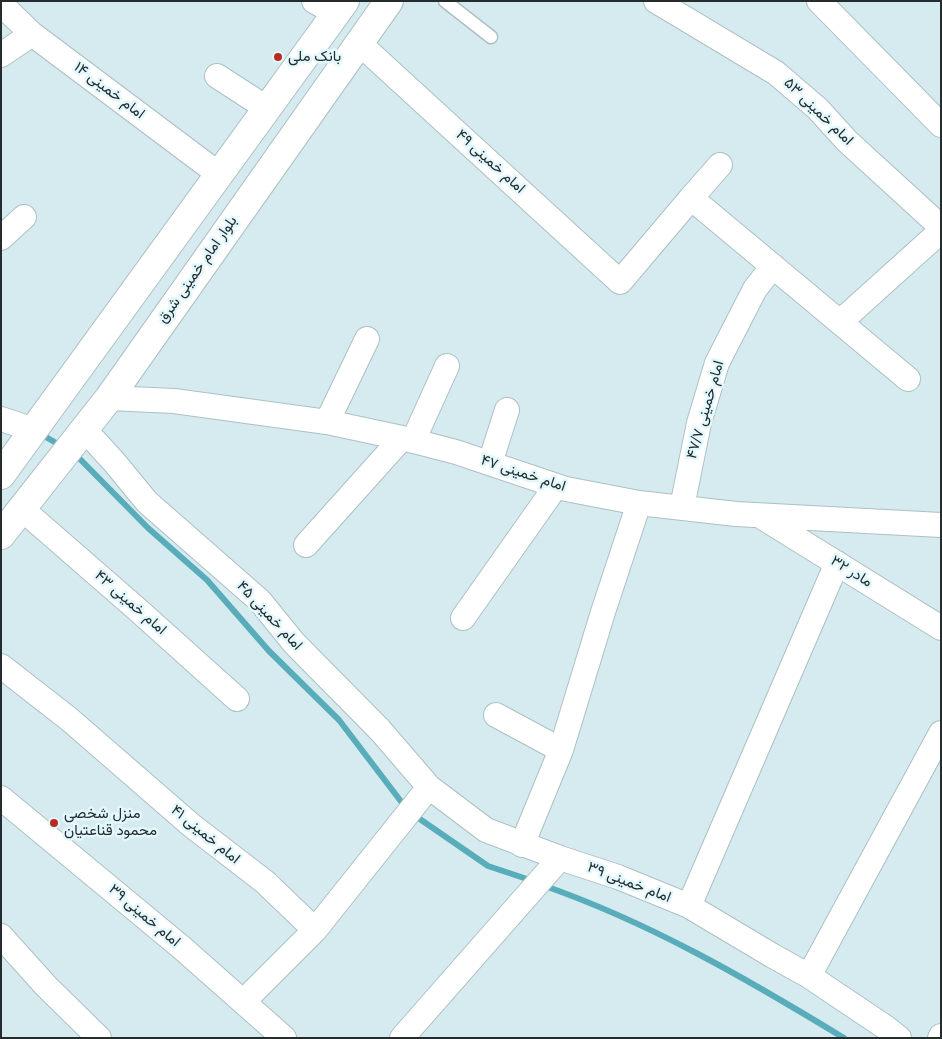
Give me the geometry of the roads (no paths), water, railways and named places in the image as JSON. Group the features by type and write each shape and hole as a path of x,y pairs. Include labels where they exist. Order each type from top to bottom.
{"main road":[{"name":"بلوار امام خمینی شرق","path":"1,534 109,398 389,1"},
{"path":"1,475 268,109 332,5"}],"street":[{"name":"امام خمینی ۵۳","path":"656,1 776,73 818,109 847,141 941,227"},
{"path":"819,1 941,125"},
{"name":"امام خمینی ۱۴","path":"1,4 32,34 220,175"},
{"path":"1,55 32,34"},
{"name":"امام خمینی ۴۹","path":"359,43 620,282 692,198"},
{"path":"217,76 268,109"},
{"path":"720,165 692,198 908,379"},
{"path":"1,238 24,217"},
{"path":"840,322 941,231"},
{"name":"امام خمینی ۴۷/۷","path":"682,507 699,423 717,363 755,289 773,266"},
{"path":"327,422 367,339"},
{"path":"306,545 408,439 447,366"},
{"name":"امام خمینی ۴۷","path":"109,398 174,401 327,422 408,439 490,463 556,486 639,503 761,516 941,526"},
{"path":"490,463 507,410"},
{"path":"1,419 34,430"},
{"name":"امام خمینی ۴۵","path":"85,430 115,462 147,502 260,602 294,643 380,730 429,787 486,830 522,845"},
{"path":"463,618 556,486"},
{"path":"522,845 560,750 639,503"},
{"name":"امام خمینی ۴۳","path":"22,509 237,699"},
{"name":"مادر ۳۲","path":"761,516 941,628"},
{"path":"689,906 837,563"},
{"name":"امام خمینی ۴۱","path":"1,666 69,719 190,825 265,882 315,930"},
{"path":"496,716 560,750"},
{"path":"809,976 941,733"},
{"path":"243,1002 315,930 429,787"},
{"name":"امام خمینی ۳۹","path":"1,798 181,946 284,1038"},
{"name":"امام خمینی ۳۹","path":"522,845 618,876 689,906 809,976 899,1038"},
{"path":"402,1038 560,858"},
{"path":"1,936 46,986 99,1038"}],"lane":[{"path":"445,1 491,37"}],"waterway":[{"path":"39,433 63,447"},
{"path":"74,453 148,528 207,580 269,651 339,720 406,808"},
{"path":"414,815 488,866 533,881"},
{"path":"542,885 621,916 697,953 771,994 844,1038"}],"place":[{"name":"بانک ملی","path":"278,57"},
{"name":"منزل شخصی محمود قناعتیان","path":"54,823"}]}
